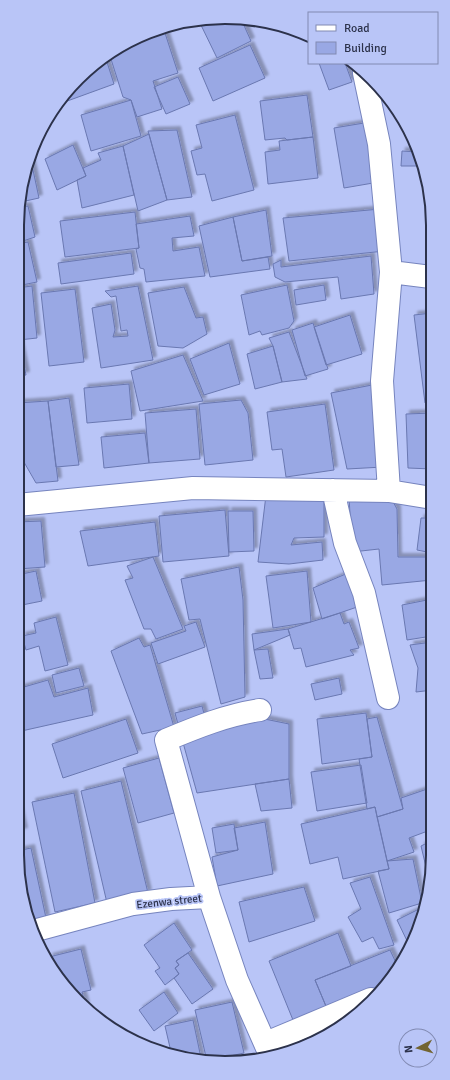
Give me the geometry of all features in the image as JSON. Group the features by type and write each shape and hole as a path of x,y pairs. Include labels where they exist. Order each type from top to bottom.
{"street":[{"path":"366,82 379,144 391,272 382,381 389,491"},
{"path":"391,272 426,276"},
{"path":"24,504 193,488 389,491 426,497"},
{"path":"334,490 345,543 364,593 388,698"},
{"path":"209,897 166,740 208,723 242,713 260,710"},
{"name":"Ezenwa street","path":"38,930 133,904 171,899 209,897 237,980 268,1050"},
{"path":"268,1050 359,1005"}],"building":[{"path":"212,24 244,25 251,41 217,58 201,26"},
{"path":"165,33 178,73 153,81 162,109 137,117 131,100 123,97 111,60 148,39"},
{"path":"250,45 265,78 213,101 199,68"},
{"path":"107,63 114,84 68,101 74,92 92,74"},
{"path":"319,64 344,64 352,82 329,90"},
{"path":"178,77 190,104 166,114 154,87"},
{"path":"307,95 313,137 287,140 285,138 265,140 260,101"},
{"path":"131,100 141,136 91,151 81,115"},
{"path":"235,115 254,190 212,201 205,174 197,175 191,151 202,148 196,125"},
{"path":"370,122 379,182 344,188 334,128"},
{"path":"177,130 192,197 167,200 148,131"},
{"path":"149,134 167,200 138,211 123,146"},
{"path":"313,137 318,178 268,184 265,152 280,150 279,141"},
{"path":"73,145 86,176 57,190 45,159"},
{"path":"123,146 134,195 82,208 77,180 86,176 83,168 101,160 98,153"},
{"path":"402,151 412,152 417,166 401,166"},
{"path":"33,168 39,198 26,201"},
{"path":"25,206 28,206 35,237 24,241 24,212"},
{"path":"380,209 385,251 289,261 283,218"},
{"path":"266,210 272,256 242,261 233,217"},
{"path":"135,212 139,248 65,257 60,221"},
{"path":"190,216 194,236 172,238 173,251 199,247 205,276 146,282 144,269 140,268 136,249 139,248 136,224"},
{"path":"233,217 242,261 268,257 270,269 210,277 199,226"},
{"path":"28,242 37,282 24,285 24,243"},
{"path":"131,253 134,274 61,284 58,263"},
{"path":"371,256 374,294 341,299 338,277 285,282 275,277 273,264 281,260 281,267"},
{"path":"287,285 294,321 289,328 262,335 260,331 249,335 241,295"},
{"path":"324,285 326,300 296,305 294,290"},
{"path":"32,286 37,338 24,339 24,287"},
{"path":"138,286 153,360 101,368 92,308 111,304 115,330 113,337 128,336 127,330 121,331 116,296 111,297 105,291"},
{"path":"184,287 196,318 203,317 207,334 183,348 158,346 148,293"},
{"path":"75,289 84,362 49,366 41,293"},
{"path":"426,314 425,403 414,315"},
{"path":"350,315 362,354 326,365 314,327"},
{"path":"313,323 328,369 305,376 292,330"},
{"path":"289,332 307,379 282,382 273,346 269,338"},
{"path":"229,343 240,384 204,395 190,359"},
{"path":"273,346 282,382 255,389 247,354"},
{"path":"183,355 203,401 140,411 131,371"},
{"path":"24,365 26,375 24,375"},
{"path":"129,384 132,419 87,423 84,388"},
{"path":"377,384 383,467 347,469 331,393"},
{"path":"69,398 79,465 56,467 48,401"},
{"path":"241,400 248,413 253,460 205,465 199,404"},
{"path":"48,401 58,481 36,483 24,462 24,403"},
{"path":"325,404 334,470 286,477 282,449 272,450 267,412"},
{"path":"196,409 200,459 149,463 145,413"},
{"path":"426,413 426,469 408,468 406,414"},
{"path":"145,433 149,463 104,468 101,437"},
{"path":"266,495 324,496 324,537 294,538 291,545 322,542 323,560 289,564 258,562"},
{"path":"349,496 391,498 397,509 398,557 426,557 426,581 382,585 379,549 352,552"},
{"path":"225,510 229,556 163,562 159,516"},
{"path":"228,511 253,511 254,551 229,552"},
{"path":"421,518 426,518 426,552 417,550"},
{"path":"41,521 45,567 24,569 24,522"},
{"path":"155,522 159,556 88,566 80,531"},
{"path":"153,557 183,629 156,639 151,629 144,629 125,580 133,578 127,566"},
{"path":"239,567 243,600 245,697 221,704 200,619 189,620 181,579"},
{"path":"36,571 42,601 24,605 24,574"},
{"path":"307,571 311,622 273,628 266,576"},
{"path":"348,573 363,605 322,619 313,588"},
{"path":"426,600 426,637 407,640 402,605"},
{"path":"340,613 344,624 349,622 359,648 350,650 354,655 306,667 301,648 294,649 288,629"},
{"path":"56,617 68,665 45,671 39,646 26,650 24,636 36,633 34,623"},
{"path":"196,622 205,647 158,664 151,643 186,631 184,626"},
{"path":"288,629 290,635 254,650 252,634"},
{"path":"139,638 144,647 150,645 174,727 142,734 111,651"},
{"path":"426,643 426,691 416,692 418,668 410,645"},
{"path":"268,649 273,678 260,679 254,650"},
{"path":"79,668 84,686 56,693 52,675"},
{"path":"339,678 342,694 315,700 311,684"},
{"path":"48,680 54,697 88,688 93,715 24,730 24,687"},
{"path":"202,706 206,721 179,728 175,713"},
{"path":"366,713 372,757 322,764 317,719"},
{"path":"250,716 289,724 289,779 197,793 182,739"},
{"path":"377,717 403,809 377,817 375,807 367,809 359,759 372,757 367,719"},
{"path":"126,719 138,753 63,778 52,744"},
{"path":"159,758 174,813 138,823 123,768"},
{"path":"361,765 367,803 317,811 311,772"},
{"path":"289,779 292,808 261,811 255,784"},
{"path":"121,781 148,893 107,903 81,791"},
{"path":"426,789 426,832 409,838 414,852 387,861 377,817 403,809 401,798"},
{"path":"74,793 95,903 55,912 32,802"},
{"path":"375,807 389,869 343,879 338,857 310,864 301,824"},
{"path":"265,822 273,874 217,886 212,857 238,850 234,828"},
{"path":"234,824 238,850 216,853 212,828"},
{"path":"426,844 426,867 421,846"},
{"path":"31,848 46,918 35,920 28,894 24,868 24,850"},
{"path":"413,859 421,898 420,904 389,913 378,871 389,869 387,861"},
{"path":"370,877 394,945 379,949 373,937 362,942 348,917 361,909 350,883"},
{"path":"304,887 315,921 249,942 239,902"},
{"path":"418,909 407,940 397,920"},
{"path":"174,923 192,950 176,961 179,965 175,968 179,974 165,985 155,971 160,968 144,945"},
{"path":"338,933 351,966 315,980 328,1011 295,1025 269,961"},
{"path":"81,949 91,990 82,992 84,998 74,988 51,956"},
{"path":"390,950 395,962 370,994 328,1011 315,980"},
{"path":"188,953 213,989 192,1004 174,978 179,974 175,968 179,965 176,961"},
{"path":"164,992 178,1013 154,1031 139,1010"},
{"path":"232,1002 244,1053 230,1056 206,1055 195,1010"},
{"path":"193,1020 200,1054 170,1048 165,1026"},
{"path":"338,1021 302,1041 297,1043 296,1041"}]}
